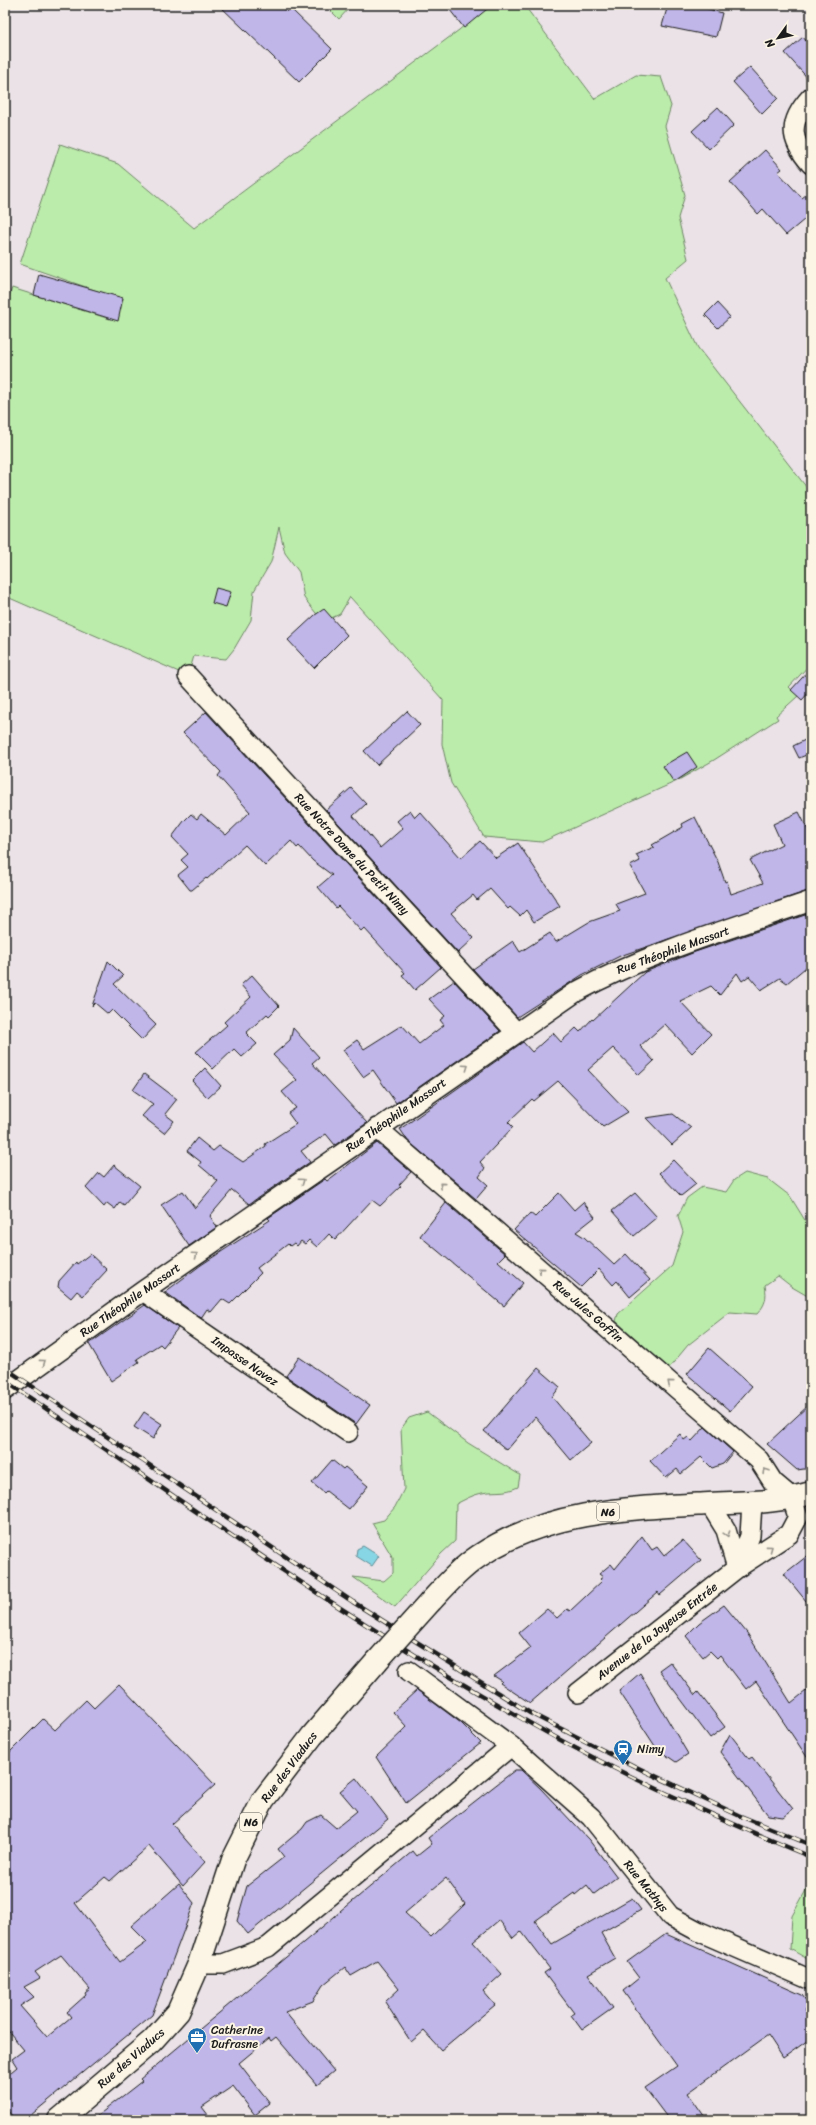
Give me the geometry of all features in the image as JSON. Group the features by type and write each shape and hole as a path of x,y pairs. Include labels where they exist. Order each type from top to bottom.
{"main road":[{"name":"N6","path":"710,1504 752,1503 802,1496"},
{"name":"Rue des Viaducs","path":"59,2120 166,2027 178,2012 199,1964 233,1860 263,1800 312,1736 455,1575 478,1556 501,1542 552,1522 620,1510 710,1504"}],"street":[{"path":"811,97 800,109 794,122 794,136 801,152 811,164"},
{"name":"Rue Notre Dame du Petit Nimy","path":"188,676 516,1032"},
{"name":"Rue Théophile Massart","path":"8,1388 143,1291 576,992 614,972 811,900"},
{"name":"Rue Jules Goffin","path":"377,1128 759,1460 773,1482 802,1496"},
{"name":"Impasse Navez","path":"143,1291 348,1432"},
{"name":"Avenue de la Joyeuse Entrée","path":"578,1693 737,1568 789,1534 798,1517 802,1496"},
{"name":"Avenue de la Joyeuse Entrée","path":"737,1568 750,1536 752,1503"},
{"path":"710,1504 726,1530 737,1568"},
{"name":"Rue Mathys","path":"409,1671 512,1746 591,1817 670,1916 698,1931 811,1980"},
{"path":"199,1964 223,1964 268,1947 512,1746"}],"green space":[{"path":"325,5 352,5 339,19"},
{"path":"488,5 524,5 595,99 636,75 661,77 671,106 665,126 685,195 678,218 688,259 665,278 698,348 811,493 811,663 789,687 798,696 776,716 778,719 714,760 675,782 542,842 484,837 451,783 442,744 443,700 350,597 340,614 323,622 304,598 299,572 285,553 279,527 271,562 254,591 251,620 234,649 226,659 194,656 188,676 5,596 5,308 12,288 110,319 117,298 20,264 60,144 118,164 194,228 459,30"},
{"path":"745,1173 768,1179 790,1196 811,1230 811,1298 792,1287 778,1276 765,1285 765,1301 757,1314 730,1312 688,1345 669,1368 616,1321 618,1314 672,1266 683,1232 678,1216 687,1198 702,1187 726,1192 734,1180"},
{"path":"427,1412 468,1443 520,1475 518,1487 504,1491 478,1494 456,1504 455,1541 441,1554 395,1607 353,1577 384,1581 393,1573 393,1558 372,1523 384,1520 395,1507 404,1489 401,1429 409,1418"},
{"path":"811,1881 811,1961 790,1949 792,1916"}],"water":[{"path":"363,1546 379,1556 372,1566 356,1556 357,1549"}],"building":[{"path":"219,5 280,5 287,12 290,8 332,49 299,82"},
{"path":"446,5 492,5 464,28"},
{"path":"668,5 695,5 722,13 716,37 662,26"},
{"path":"803,37 811,47 811,82 785,53"},
{"path":"750,67 778,98 762,114 733,82"},
{"path":"718,107 734,125 709,149 692,131"},
{"path":"765,150 782,169 778,172 802,198 811,191 811,214 786,235 763,209 758,214 730,182"},
{"path":"39,274 123,298 118,321 34,295"},
{"path":"717,303 730,317 718,328 705,315"},
{"path":"216,588 231,592 226,607 212,603"},
{"path":"324,609 347,635 314,668 288,640 315,615"},
{"path":"811,668 811,690 802,700 791,690"},
{"path":"407,711 420,725 377,765 364,751"},
{"path":"206,712 441,967 415,990 402,975 405,973 364,928 361,931 338,906 336,908 318,887 332,875 313,861 299,846 297,848 291,841 265,866 245,845 207,879 206,878 192,890 190,890 178,875 188,867 181,860 188,854 172,837 191,814 197,819 201,814 226,835 250,812 218,776 221,772 183,733"},
{"path":"811,737 811,753 799,758 793,746"},
{"path":"687,752 697,767 676,781 673,781 663,766"},
{"path":"351,788 366,804 353,816 380,848 403,828 397,821 410,810 415,817 420,812 461,858 480,841 496,858 518,843 560,906 534,922 526,910 520,916 510,907 508,909 490,889 477,900 473,895 451,913 474,938 458,953 326,810"},
{"path":"799,812 811,836 811,890 620,956 582,975 517,1017 473,969 513,941 520,952 550,933 556,942 589,922 620,911 616,904 645,893 630,866 640,861 636,855 654,847 652,845 683,827 682,824 695,817 718,862 725,882 727,881 731,894 763,883 750,860 782,844 773,824"},
{"path":"811,913 811,963 787,983 780,978 761,990 749,976 742,981 737,973 720,995 711,986 680,1001 711,1034 692,1053 665,1024 640,1046 654,1061 639,1075 613,1048 588,1070 628,1112 603,1127 558,1081 534,1101 532,1099 508,1122 513,1127 480,1162 485,1168 479,1177 488,1185 476,1199 408,1141 400,1129 523,1042 532,1052 553,1033 561,1042 576,1028 580,1032 592,1019 593,1020 645,972 695,952"},
{"path":"108,961 123,976 114,984 156,1025 142,1040 112,1010 108,1014 95,1003 92,1006"},
{"path":"252,975 279,1006 269,1016 267,1014 246,1033 257,1044 242,1057 234,1049 213,1069 196,1052 227,1025 224,1022 251,997 241,985"},
{"path":"454,981 500,1031 396,1103 373,1070 363,1077 343,1050 357,1040 364,1049 402,1025 419,1044 444,1025 440,1020 445,1016 429,999"},
{"path":"293,1028 319,1057 312,1063 367,1123 335,1145 326,1134 301,1151 310,1162 249,1204 232,1190 210,1216 217,1227 189,1246 161,1205 183,1191 195,1208 218,1181 199,1165 201,1162 187,1151 197,1138 213,1151 219,1146 243,1162 266,1146 265,1144 296,1124 288,1113 296,1108 282,1092 297,1080 273,1055 290,1040"},
{"path":"205,1068 221,1086 208,1098 192,1081"},
{"path":"144,1074 177,1099 165,1114 174,1121 164,1133 142,1116 153,1104 133,1090"},
{"path":"673,1114 691,1128 672,1145 646,1118"},
{"path":"377,1143 411,1172 399,1185 401,1186 380,1206 372,1200 335,1240 329,1234 317,1247 309,1240 305,1244 301,1241 297,1246 294,1243 290,1246 288,1244 257,1268 261,1273 230,1304 222,1299 211,1312 207,1309 201,1318 165,1292 201,1265 270,1220 268,1218 325,1179 327,1181"},
{"path":"673,1160 696,1184 681,1196 659,1173"},
{"path":"114,1165 140,1186 124,1205 120,1202 115,1209 107,1203 104,1207 86,1188 99,1173 104,1177"},
{"path":"559,1193 574,1210 583,1202 595,1217 576,1232 584,1237 614,1265 626,1254 650,1280 630,1297 617,1281 613,1285 599,1269 581,1287 514,1230 530,1213 535,1217"},
{"path":"635,1193 657,1217 634,1236 612,1211"},
{"path":"446,1203 505,1254 498,1261 523,1283 504,1306 420,1236"},
{"path":"90,1254 107,1270 83,1296 77,1291 71,1298 58,1287 59,1281 76,1262 77,1264"},
{"path":"145,1305 178,1328 163,1347 160,1344 137,1359 139,1362 111,1381 89,1344"},
{"path":"709,1348 752,1386 730,1411 687,1374"},
{"path":"299,1357 370,1405 356,1424 286,1376"},
{"path":"538,1368 560,1387 552,1397 591,1443 571,1460 535,1417 507,1450 484,1431"},
{"path":"811,1403 811,1468 797,1470 767,1444"},
{"path":"144,1412 162,1424 153,1439 134,1427"},
{"path":"705,1427 733,1452 723,1464 712,1468 701,1457 681,1474 677,1469 666,1478 650,1461 680,1434 684,1440 688,1437 692,1441"},
{"path":"332,1460 343,1469 345,1467 368,1486 349,1509 326,1491 324,1493 312,1483"},
{"path":"642,1536 652,1550 657,1547 664,1556 683,1540 701,1560 660,1595 658,1592 530,1703 500,1683 502,1681 494,1676 531,1648 519,1633 547,1609 557,1618 567,1609 570,1611 602,1581 600,1579 603,1577 599,1574 611,1564 615,1569"},
{"path":"811,1553 811,1607 784,1574"},
{"path":"724,1605 747,1633 791,1703 811,1687 811,1763 756,1681 746,1689 720,1655 717,1658 710,1651 703,1657 686,1636 699,1623"},
{"path":"670,1662 695,1695 698,1692 725,1727 710,1738 659,1670"},
{"path":"640,1673 688,1754 676,1762 657,1749 619,1691"},
{"path":"119,1684 215,1785 172,1824 205,1862 183,1886 149,1846 110,1881 105,1877 75,1903 120,1962 147,1942 131,1926 179,1884 194,1903 152,2015 25,2120 16,2120 5,2108 5,2077 17,2067 12,2059 24,2050 5,2027 5,1757 43,1719 55,1730 86,1700 94,1708","holes":["61,1955 90,1989 85,1993 86,1995 67,2012 71,2017 47,2037 20,2006 34,1997 24,1987 40,1978 35,1972"]},
{"path":"417,1690 461,1723 481,1743 406,1803 376,1757 407,1727 393,1712"},
{"path":"730,1734 749,1759 752,1757 793,1809 783,1817 768,1815 720,1752"},
{"path":"515,1770 521,1770 589,1840 617,1877 594,1894 587,1885 575,1895 574,1893 535,1921 552,1944 632,1898 641,1910 601,1933 615,1958 588,1974 613,2008 582,2030 571,2015 574,2013 544,1973 550,1969 521,1931 513,1938 499,1920 473,1942 502,1974 483,1991 495,2005 441,2050 424,2031 411,2042 385,2002 399,1989 377,1961 351,1976 345,1967 323,1985 313,2001 285,2012 334,2071 317,2085 276,2037 271,2041 269,2038 239,2063 270,2103 255,2115 233,2086 202,2107 212,2120 92,2120 142,2081 140,2079 413,1851 417,1856 432,1844 428,1838","holes":["446,1878 465,1904 431,1937 405,1913"]},
{"path":"356,1778 388,1819 248,1934 237,1921 247,1886 284,1857 278,1849 302,1829 307,1822 321,1815 336,1828 357,1811 340,1791"},
{"path":"666,1934 802,1995 809,2005 804,2010 811,2020 811,2038 783,2058 768,2035 688,2093 707,2120 669,2120 645,2088 677,2066 623,1991 639,1978 627,1962"}],"railway":[{"path":"5,1368 353,1602 530,1713 634,1766 738,1815 811,1845"},
{"path":"5,1381 275,1565 385,1637 487,1699 558,1739 630,1776 720,1818 811,1857"}],"place":[{"name":"Nimy","path":"623,1766"},
{"name":"Catherine Dufrasne","path":"197,2054"}]}
